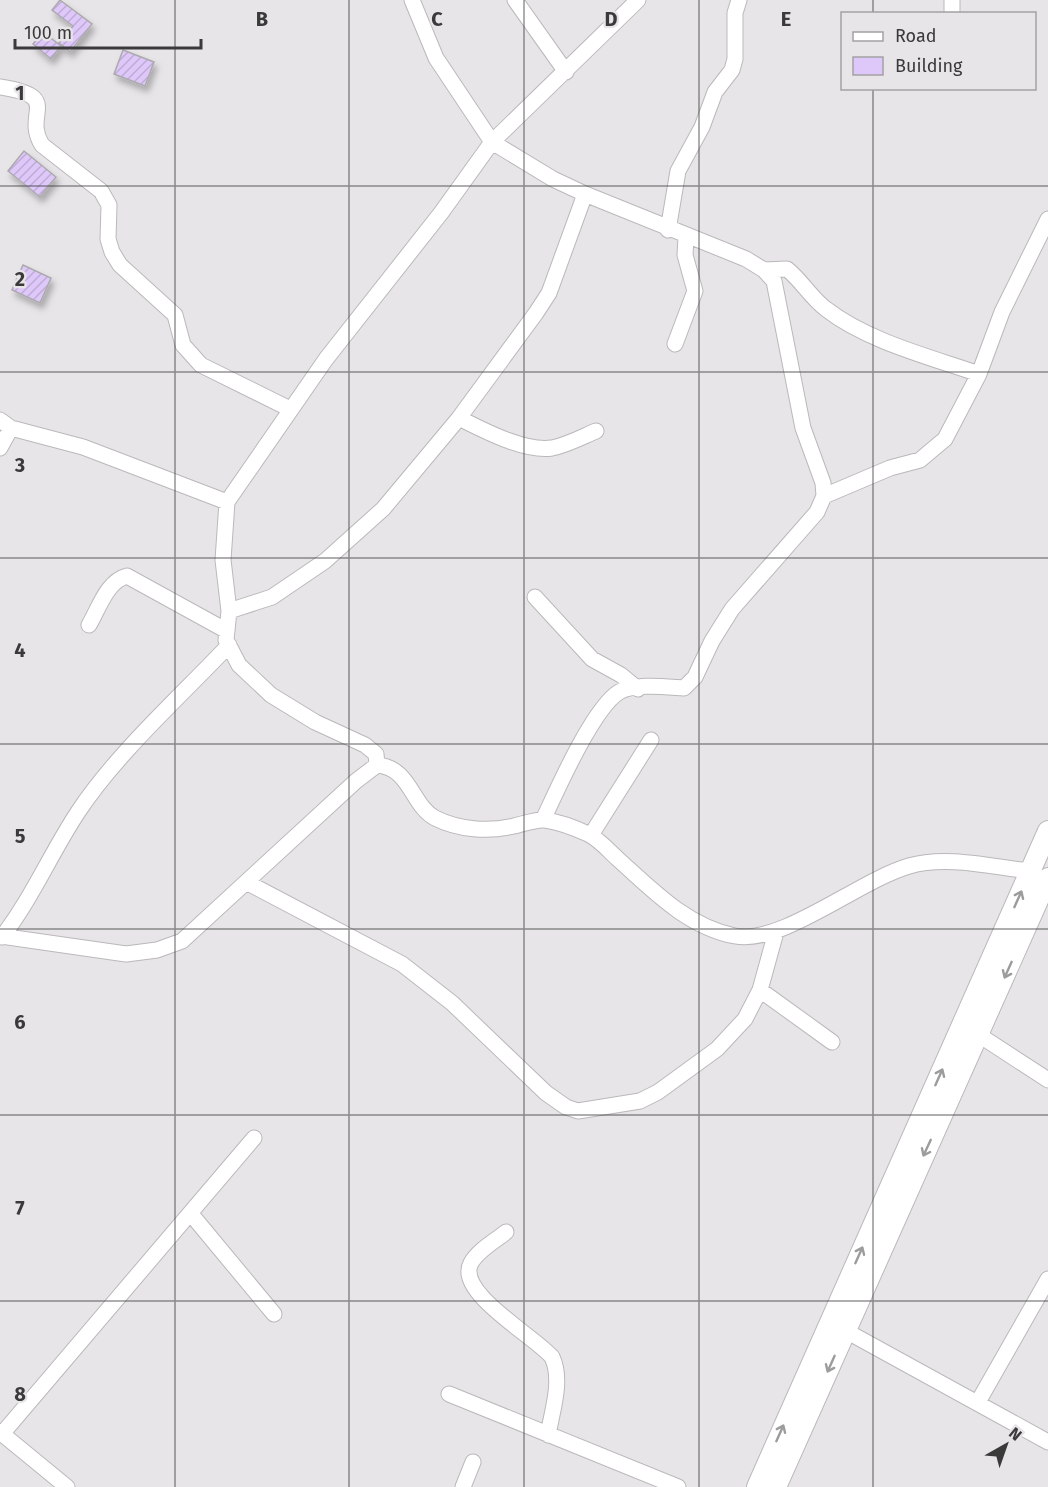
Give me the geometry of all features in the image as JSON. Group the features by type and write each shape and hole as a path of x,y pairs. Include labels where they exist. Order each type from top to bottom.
{"main road":[{"path":"776,1487 979,1035 1039,875 1048,831"},
{"path":"757,1487 1039,875"}],"street":[{"path":"412,0 436,58 492,142 585,194 668,230 746,260 764,270 774,281 799,409 823,483 824,496 817,512 732,609 712,641 695,677 684,688 653,686 620,692 591,724 543,819"},
{"path":"515,0 566,72"},
{"path":"376,765 376,754 365,745 315,722 271,695 239,665 228,638 229,611 223,560 227,502 290,409 492,142 638,0"},
{"path":"668,230 678,171 702,127 715,92 732,70 735,59 735,13 739,0"},
{"path":"0,87 21,90 35,99 38,106 37,136 42,145 50,154 101,191 109,206 108,239 112,252 120,265 175,315 183,345 190,355 201,365 290,409"},
{"path":"229,611 272,597 325,561 383,509 459,418 549,293 585,194"},
{"path":"824,496 890,468 920,460 936,448 952,429 979,374 1002,312 1048,219"},
{"path":"675,344 695,291 685,255 686,237"},
{"path":"764,270 787,269 819,303 844,321 899,346 979,374"},
{"path":"459,418 489,433 533,447 551,448 596,431"},
{"path":"0,448 5,424 83,447 227,502"},
{"path":"89,625 117,578 127,576 228,638"},
{"path":"535,597 592,659 621,675 638,689"},
{"path":"228,638 111,769 79,810 30,897 1,937 126,954 157,950 182,941 376,765 384,766 403,778 432,816 450,825 493,831 543,819 591,835 662,899 696,921 735,936 756,938 776,932 863,885 910,866 956,862 1039,875"},
{"path":"591,835 651,740"},
{"path":"246,882 402,964 452,1003 546,1093 566,1107 578,1111 631,1103 658,1092 735,1033 760,990 776,932"},
{"path":"760,990 832,1042"},
{"path":"979,1035 1048,1080"},
{"path":"67,1487 3,1438 254,1138"},
{"path":"191,1214 274,1314"},
{"path":"506,1232 475,1257 468,1275 470,1282 484,1299 552,1357 556,1365 557,1380 548,1435"},
{"path":"978,1402 1048,1279"},
{"path":"846,1331 1048,1442"},
{"path":"449,1394 678,1487"},
{"path":"463,1487 473,1462"}],"building":[{"path":"60,0 92,24 70,52 59,43 73,26 52,10"},
{"path":"43,32 61,46 51,59 33,44"},
{"path":"123,50 154,62 145,86 114,74"},
{"path":"24,151 56,177 40,197 8,171"},
{"path":"23,265 51,278 40,303 12,290"}]}
